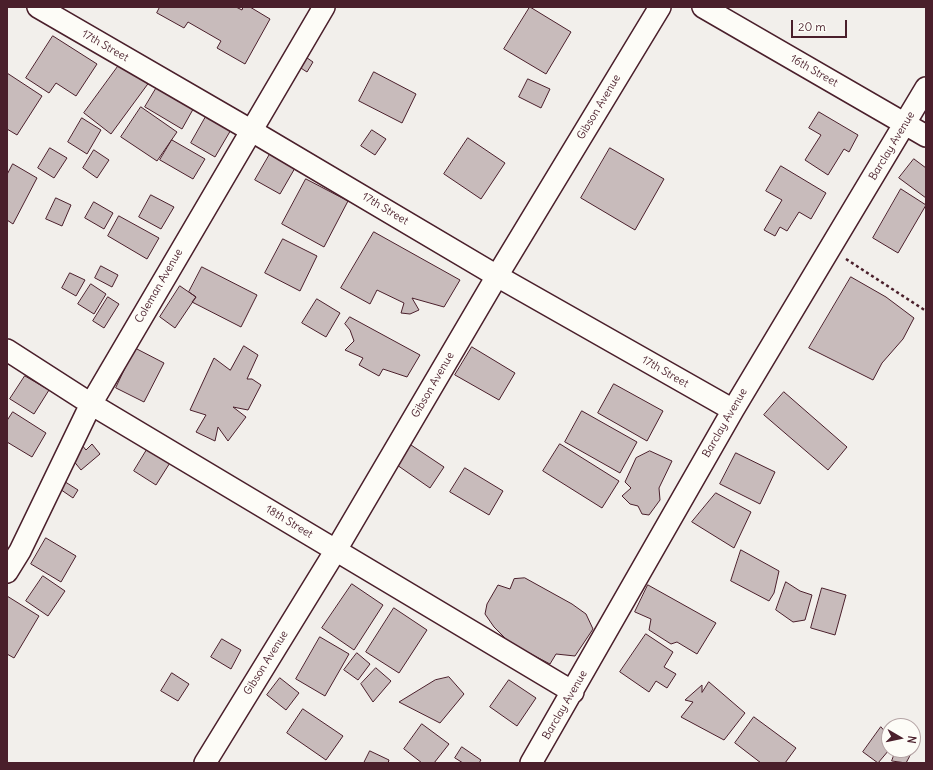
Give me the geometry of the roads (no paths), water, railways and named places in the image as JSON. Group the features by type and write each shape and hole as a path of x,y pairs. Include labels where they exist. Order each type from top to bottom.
{"street":[{"name":"17th Street","path":"38,7 252,131 497,276 732,410"},
{"name":"Coleman Avenue","path":"7,572 20,551 91,404 181,248 252,131 324,7"},
{"name":"Gibson Avenue","path":"205,763 336,550 497,276 660,7"},
{"name":"16th Street","path":"703,7 926,136"},
{"name":"Barclay Avenue","path":"531,763 732,410 926,88"},
{"name":"18th Street","path":"7,350 91,404 572,692"}]}
